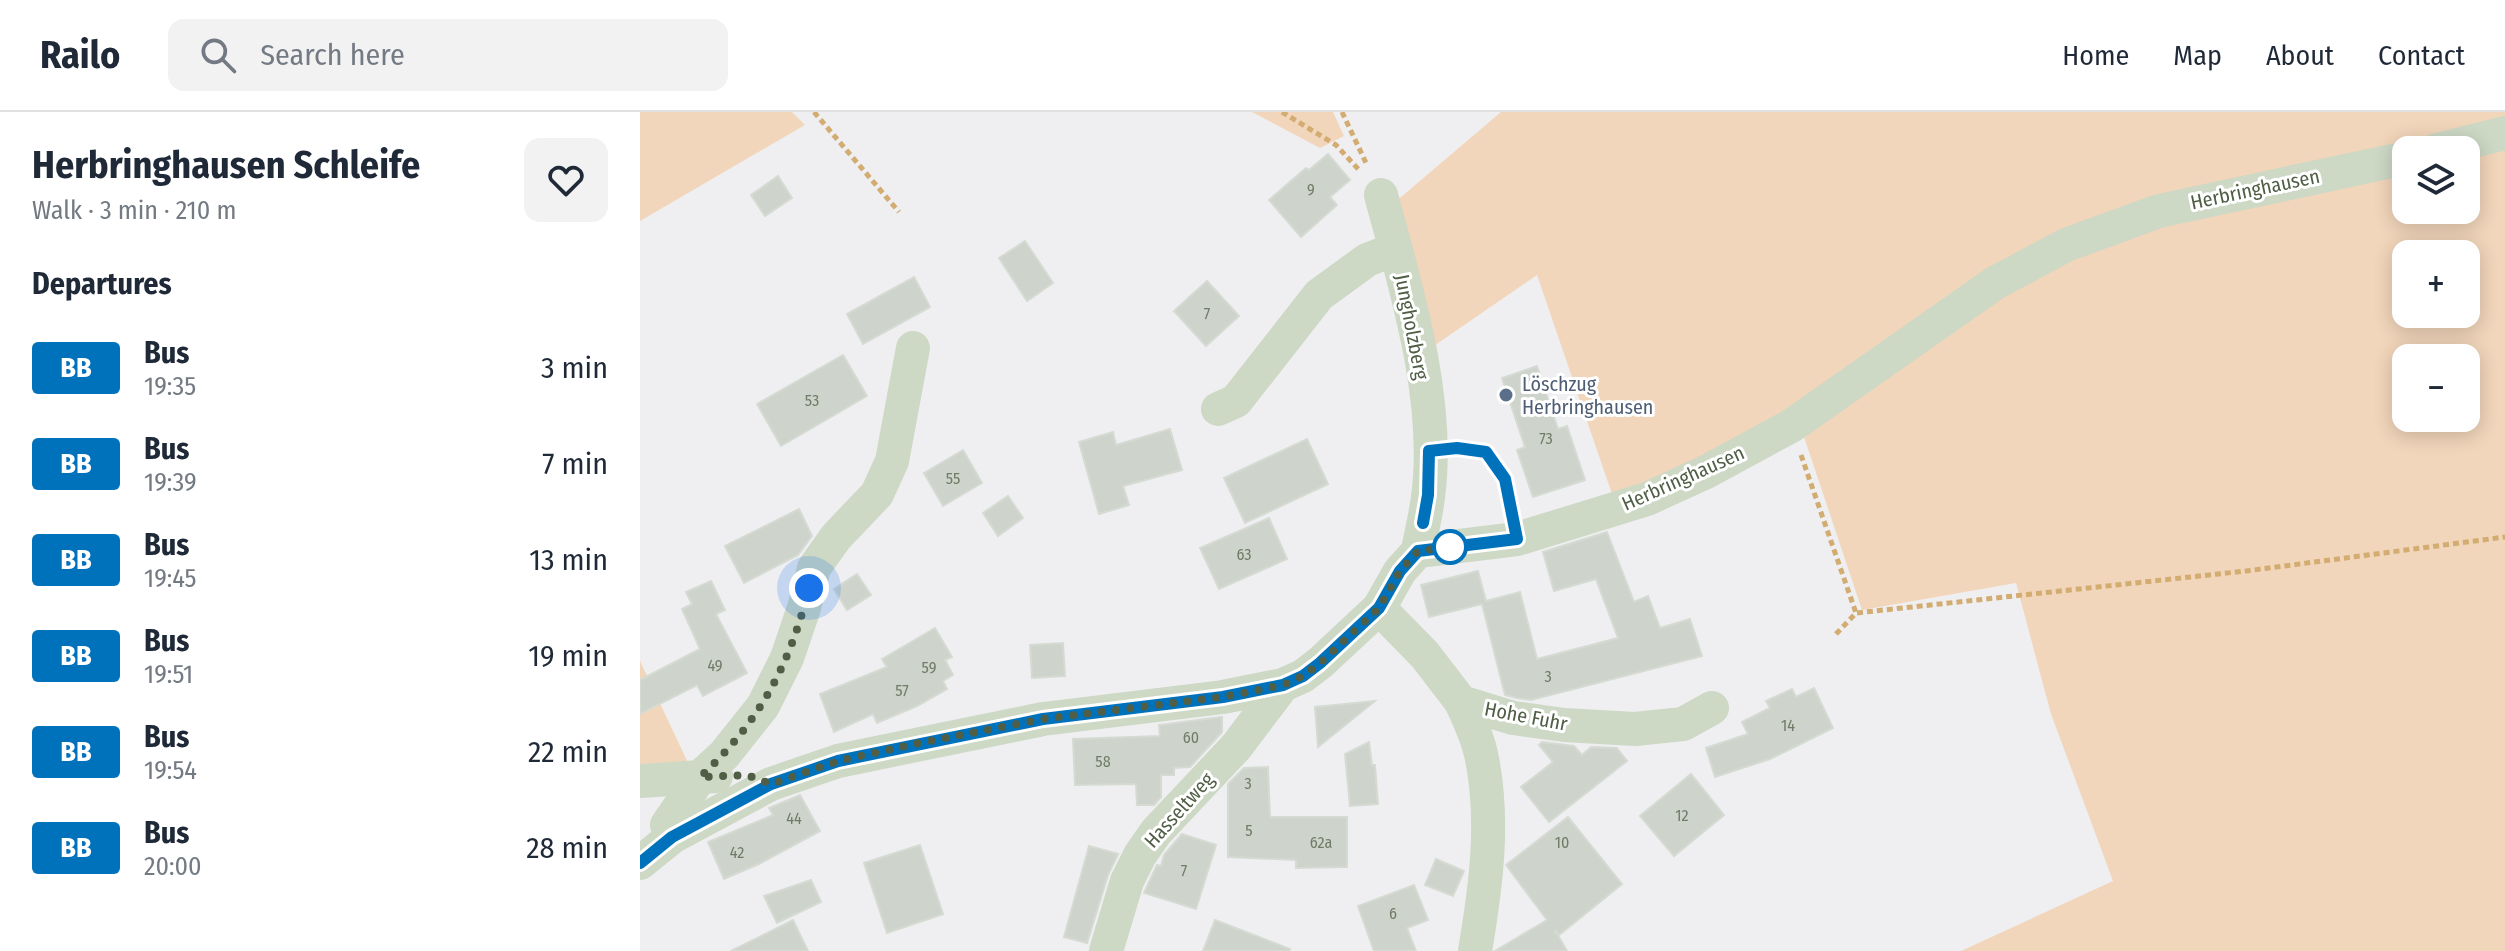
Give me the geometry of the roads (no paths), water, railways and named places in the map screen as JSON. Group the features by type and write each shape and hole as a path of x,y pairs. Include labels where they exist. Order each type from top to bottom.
{"street":[{"path":"2480,139 2505,133"},
{"name":"Herbringhausen","path":"1418,551 1517,539 1647,499 1791,426 1995,283 2066,245 2159,211 2392,161"},
{"name":"Jungholzberg","path":"1381,195 1418,334 1429,432 1428,495 1418,551"},
{"path":"1218,409 1236,401 1319,295 1367,260 1395,249"},
{"path":"672,837 667,825 700,777 724,755 763,706 787,658 814,568 836,537 877,494 892,461 913,348"},
{"path":"640,863 672,837 771,784 838,761 1043,719 1223,697 1283,685 1303,676 1320,663 1379,608 1400,571 1418,551"},
{"name":"Hohe Fuhr","path":"1379,608 1425,655 1461,702 1513,718 1635,729 1683,724 1712,708"},
{"name":"Hasseltweg","path":"1106,951 1127,881 1140,855 1156,832 1236,747 1283,685"},
{"path":"1461,702 1476,736 1486,787 1487,861 1475,951"},
{"path":"640,781 747,775 771,784"}],"lane":[{"path":"1429,451 1457,448 1486,452 1505,479 1517,539"}],"place":[{"name":"Löschzug Herbringhausen","path":"1506,395"}]}
